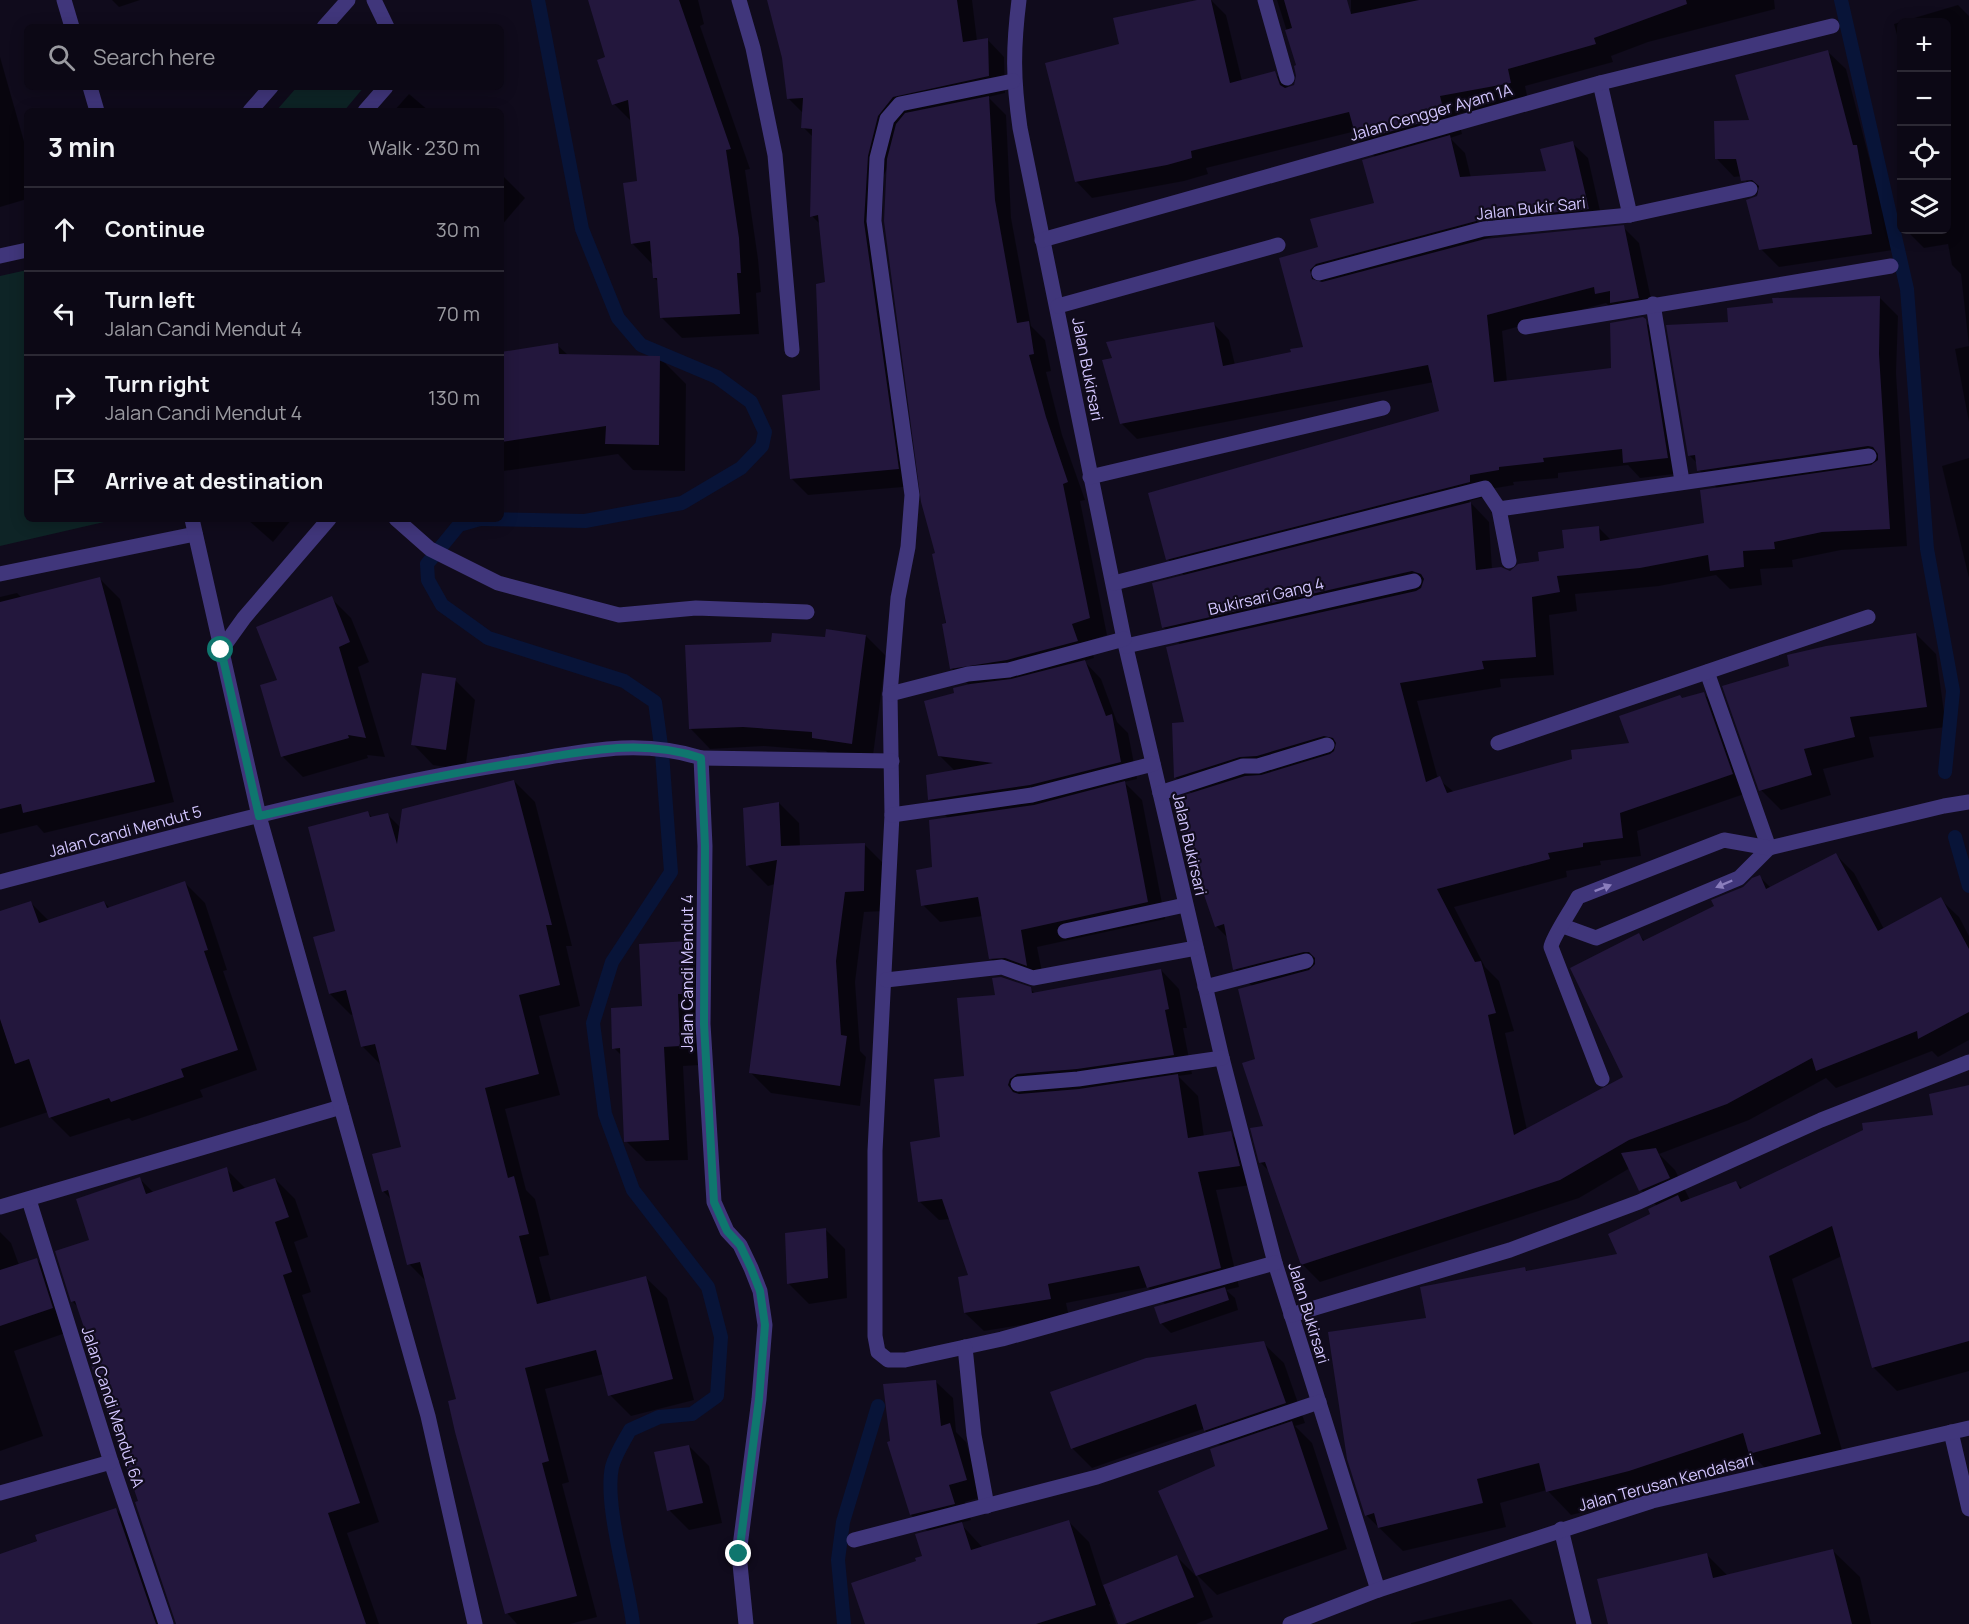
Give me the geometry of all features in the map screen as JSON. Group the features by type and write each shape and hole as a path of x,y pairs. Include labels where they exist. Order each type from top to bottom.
{"street":[{"path":"64,0 71,24"},
{"path":"327,24 348,0"},
{"path":"374,0 386,24"},
{"path":"739,0 753,48 775,155 792,350"},
{"name":"Jalan Bukirsari","path":"1019,0 1013,81 1042,240 1058,306 1090,477 1125,642 1185,905 1275,1263 1378,1590"},
{"path":"1265,0 1287,78"},
{"name":"Jalan Cengger Ayam 1A","path":"1042,240 1600,83 1832,26"},
{"path":"1013,81 900,104 886,119 878,158 874,221 912,495 908,547 898,598 890,694 892,815 886,980 875,1151 875,1336 878,1352 888,1360 905,1360 965,1347 1105,1311 1275,1263"},
{"path":"1600,83 1630,215"},
{"path":"91,90 96,108"},
{"path":"253,108 268,90"},
{"path":"368,108 383,90"},
{"name":"Jalan Bukir Sari","path":"1319,273 1482,229 1630,215 1750,189"},
{"path":"1058,306 1278,245"},
{"path":"0,256 24,251"},
{"path":"1525,327 1892,266"},
{"path":"1653,304 1682,481"},
{"path":"1090,477 1383,408"},
{"path":"1499,509 1869,456"},
{"path":"1114,583 1485,488 1499,509 1509,561"},
{"path":"221,650 244,618 326,522"},
{"path":"399,522 430,549 498,583 619,615 696,608 807,612"},
{"path":"0,574 194,526 259,816 428,1416 476,1624"},
{"name":"Bukirsari Gang 4","path":"890,694 968,674 1009,670 1125,642 1414,581"},
{"path":"1498,743 1868,617"},
{"path":"1707,672 1769,848"},
{"path":"1160,793 1243,766 1258,766 1327,745"},
{"path":"259,816 446,773 622,746 673,748 701,758 892,761"},
{"name":"Jalan Candi Mendut 4","path":"701,758 705,846 704,1024 714,1202 727,1231 740,1245 751,1268 760,1291 765,1325 759,1399 739,1554 746,1624"},
{"path":"892,815 1032,795 1154,764"},
{"path":"1602,1079 1551,947 1551,939 1563,926 1578,897 1724,840 1769,848 1969,802"},
{"name":"Jalan Candi Mendut 5","path":"0,882 259,816"},
{"path":"1563,926 1596,938 1739,878 1769,848"},
{"path":"1065,931 1185,905"},
{"path":"886,980 1002,967 1033,978 1196,948"},
{"path":"1205,987 1306,961"},
{"path":"1018,1084 1078,1079 1222,1058"},
{"path":"1291,1315 1510,1250 1639,1202 1821,1120 1969,1062"},
{"path":"0,1207 282,1122 341,1107"},
{"name":"Jalan Candi Mendut 6A","path":"29,1200 111,1462 166,1624"},
{"path":"965,1347 974,1435 987,1506"},
{"path":"854,1540 1097,1477 1318,1402"},
{"name":"Jalan Terusan Kendalsari","path":"1378,1590 1653,1501 1969,1428"},
{"path":"1951,1432 1969,1509"},
{"path":"0,1493 111,1462"},
{"path":"1561,1529 1584,1624"},
{"path":"1290,1624 1378,1590"}],"green space":[{"path":"294,90 362,90 346,108 279,108"},
{"path":"24,271 24,522 104,522 0,546 0,276"}],"building":[{"path":"588,0 679,0 731,149 726,150 739,238 741,273 737,273 740,314 660,318 657,278 653,278 650,241 631,244 623,183 637,181 628,100 612,105 597,60 605,57"},
{"path":"767,0 957,0 963,42 988,38 989,76 893,97 878,116 868,156 864,222 899,469 790,479 782,395 820,390 816,284 825,282 818,215 810,217 812,129 801,128 803,98 787,99 782,58"},
{"path":"1197,0 1211,0 1230,83 1275,71 1280,85 1285,88 1294,85 1296,76 1294,66 1296,65 1285,30 1292,28 1284,0 1347,0 1351,14 1419,0 1686,0 1687,4 1594,38 1596,44 1508,69 1511,83 1440,96 1445,116 1357,141 1349,112 1191,151 1192,158 1167,165 1075,182 1045,63 1119,44 1113,18"},
{"path":"1828,50 1853,145 1857,145 1872,234 1759,250 1746,200 1757,196 1759,186 1752,180 1741,181 1736,159 1715,159 1714,121 1749,120 1735,75"},
{"path":"989,96 995,200 1017,323 1029,321 1034,354 1029,355 1046,417 1068,482 1063,484 1090,618 1072,624 1078,641 1007,660 950,669 942,624 946,623 932,554 935,553 921,502 884,221 887,159 896,124 905,113"},
{"path":"1450,135 1460,177 1546,171 1540,149 1573,141 1589,209 1480,220 1316,264 1310,270 1312,279 1322,282 1485,239 1624,225 1639,298 1610,303 1610,291 1595,294 1594,287 1487,315 1494,382 1611,368 1610,323 1643,317 1646,319 1668,458 1623,463 1622,449 1543,458 1544,462 1499,467 1499,470 1470,475 1470,482 1166,560 1148,493 1439,411 1428,365 1120,424 1102,360 1112,358 1106,342 1214,322 1223,366 1291,352 1290,349 1303,347 1279,258 1318,247 1310,219 1374,203 1362,160"},
{"path":"1880,296 1879,354 1890,529 1822,532 1774,542 1775,549 1743,551 1744,567 1710,571 1708,555 1640,568 1557,576 1560,592 1532,597 1536,657 1482,661 1484,669 1400,683 1426,782 1440,776 1447,793 1572,759 1571,750 1629,743 1619,716 1680,695 1682,698 1704,692 1733,774 1620,813 1623,838 1583,843 1583,847 1548,853 1550,859 1437,889 1475,962 1481,961 1496,1013 1488,1015 1514,1135 1623,1077 1570,968 1639,933 1643,941 1714,906 1711,900 1743,887 1752,878 1760,875 1766,889 1836,853 1878,931 1941,897 1969,949 1969,1012 1918,1039 1917,1031 1816,1071 1812,1058 1727,1104 1629,1140 1560,1180 1301,1265 1265,1162 1259,1163 1250,1128 1263,1126 1242,1063 1255,1059 1238,989 1309,970 1315,964 1315,958 1309,952 1304,952 1233,970 1224,924 1215,927 1175,810 1175,798 1245,776 1261,775 1330,754 1334,751 1336,743 1333,738 1324,736 1257,756 1240,757 1174,778 1172,723 1184,722 1166,647 1416,591 1421,588 1424,579 1421,574 1412,571 1162,628 1152,583 1471,502 1476,570 1501,567 1510,571 1518,564 1539,561 1538,552 1564,548 1562,530 1599,526 1600,541 1704,523 1700,490 1871,465 1878,460 1878,454 1873,447 1868,446 1697,471 1695,455 1688,456 1666,325 1728,322 1727,308 1773,303 1772,298"},
{"path":"558,343 559,354 660,356 659,445 605,444 606,426 504,442 504,352"},
{"path":"100,577 155,782 23,813 21,804 0,809 0,602"},
{"path":"332,596 350,642 339,647 366,738 348,735 349,738 281,757 260,685 277,680 256,627"},
{"path":"826,629 866,635 852,744 812,738 812,732 743,727 689,729 685,645 771,642 772,633 825,637"},
{"path":"1916,633 1927,707 1850,717 1855,737 1804,749 1812,775 1759,791 1722,686 1789,666 1787,655 1826,646"},
{"path":"1085,660 1106,716 1112,714 1121,762 1030,785 928,800 926,775 993,763 938,756 924,701 954,693 953,688 1011,679"},
{"path":"422,673 456,678 446,750 411,745"},
{"path":"514,780 552,925 546,925 560,985 519,995 539,1074 485,1088 508,1178 514,1176 529,1234 519,1236 537,1304 646,1276 673,1379 608,1396 596,1350 525,1368 549,1461 542,1463 577,1596 505,1614 455,1432 448,1401 456,1399 420,1262 407,1265 388,1190 382,1192 372,1154 401,1147 375,1044 361,1047 346,990 329,994 313,937 335,931 308,827 368,811 370,817 388,813 397,844 402,809"},
{"path":"1125,781 1148,902 1021,930 1027,966 1005,958 989,959 978,897 921,906 916,870 932,867 929,820 1034,805"},
{"path":"779,802 781,846 865,843 864,891 845,892 836,961 841,1035 847,1036 840,1086 749,1073 777,860 746,866 743,808"},
{"path":"185,881 208,950 204,951 238,1050 181,1069 184,1077 111,1102 109,1098 49,1118 29,1059 15,1064 0,1019 0,911 31,901 39,923 104,901 107,908"},
{"path":"688,941 691,994 678,994 680,1046 664,1047 669,1140 624,1142 620,1048 612,1049 611,1008 642,1006 639,944"},
{"path":"1161,969 1169,1009 1165,1010 1174,1055 1077,1069 1017,1074 1010,1079 1008,1085 1013,1092 1019,1094 1079,1089 1178,1074 1188,1138 1231,1131 1240,1166 1198,1172 1221,1268 1147,1288 1139,1266 1048,1284 1051,1299 964,1313 958,1277 968,1275 942,1199 918,1202 910,1142 940,1137 934,1079 964,1076 957,998 995,995 992,978 1001,977 1031,987 1032,993"},
{"path":"1969,1085 1969,1341 1872,1368 1832,1226 1769,1256 1821,1434 1749,1454 1743,1433 1629,1471 1546,1492 1539,1463 1477,1479 1483,1503 1378,1528 1374,1513 1365,1516 1347,1459 1328,1332 1426,1318 1420,1287 1525,1267 1526,1271 1617,1254 1608,1234 1650,1214 1648,1209 1678,1195 1681,1202 1736,1181 1740,1189 1863,1130 1862,1123 1933,1115 1929,1094"},
{"path":"1656,1148 1670,1178 1639,1191 1621,1153"},
{"path":"227,1167 233,1192 275,1178 289,1217 275,1222 292,1272 283,1275 360,1503 328,1513 366,1624 176,1624 135,1502 138,1501 91,1365 96,1363 75,1301 71,1302 55,1251 89,1240 76,1199 140,1177 146,1194"},
{"path":"826,1228 828,1278 787,1284 785,1233"},
{"path":"37,1258 53,1308 0,1326 0,1270"},
{"path":"1225,1287 1229,1300 1160,1324 1154,1307"},
{"path":"1264,1341 1286,1403 1204,1431 1196,1404 1071,1449 1050,1392 1146,1358"},
{"path":"936,1380 941,1426 950,1423 967,1480 949,1485 955,1504 910,1515 887,1442 890,1441 883,1384"},
{"path":"1292,1421 1328,1529 1196,1576 1158,1491 1215,1466 1210,1449"},
{"path":"689,1445 703,1503 667,1511 654,1452"},
{"path":"116,1508 156,1624 0,1624 0,1554 37,1541 35,1535"},
{"path":"1069,1520 1096,1605 1036,1624 865,1624 851,1583 916,1561 915,1558 922,1556 915,1534 962,1522 971,1550"},
{"path":"1833,1549 1852,1624 1608,1624 1597,1579 1707,1553 1713,1578"},
{"path":"1177,1555 1194,1597 1125,1624 1118,1624 1103,1585"}],"waterway":[{"path":"504,519 585,521 682,503 741,468 762,446 765,432 751,402 717,377 641,345 618,318 582,229 538,0"},
{"path":"1841,0 1907,289 1927,549 1953,691 1945,772"},
{"path":"470,522 459,525 427,564 428,580 442,605 488,638 624,681 655,702 662,753 671,872 612,962 593,1023 605,1114 633,1190 708,1287 721,1337 717,1396 692,1414 659,1417 630,1430 613,1462 610,1483 611,1502 633,1624"},
{"path":"1955,837 1969,886"},
{"path":"844,1624 838,1560 843,1522 878,1406"}],"route":[{"path":"221,650 259,816 446,773 622,746 673,748 701,758 705,846 704,1024 714,1202 727,1231 740,1245 751,1268 760,1291 765,1325 759,1399 739,1554"}]}
